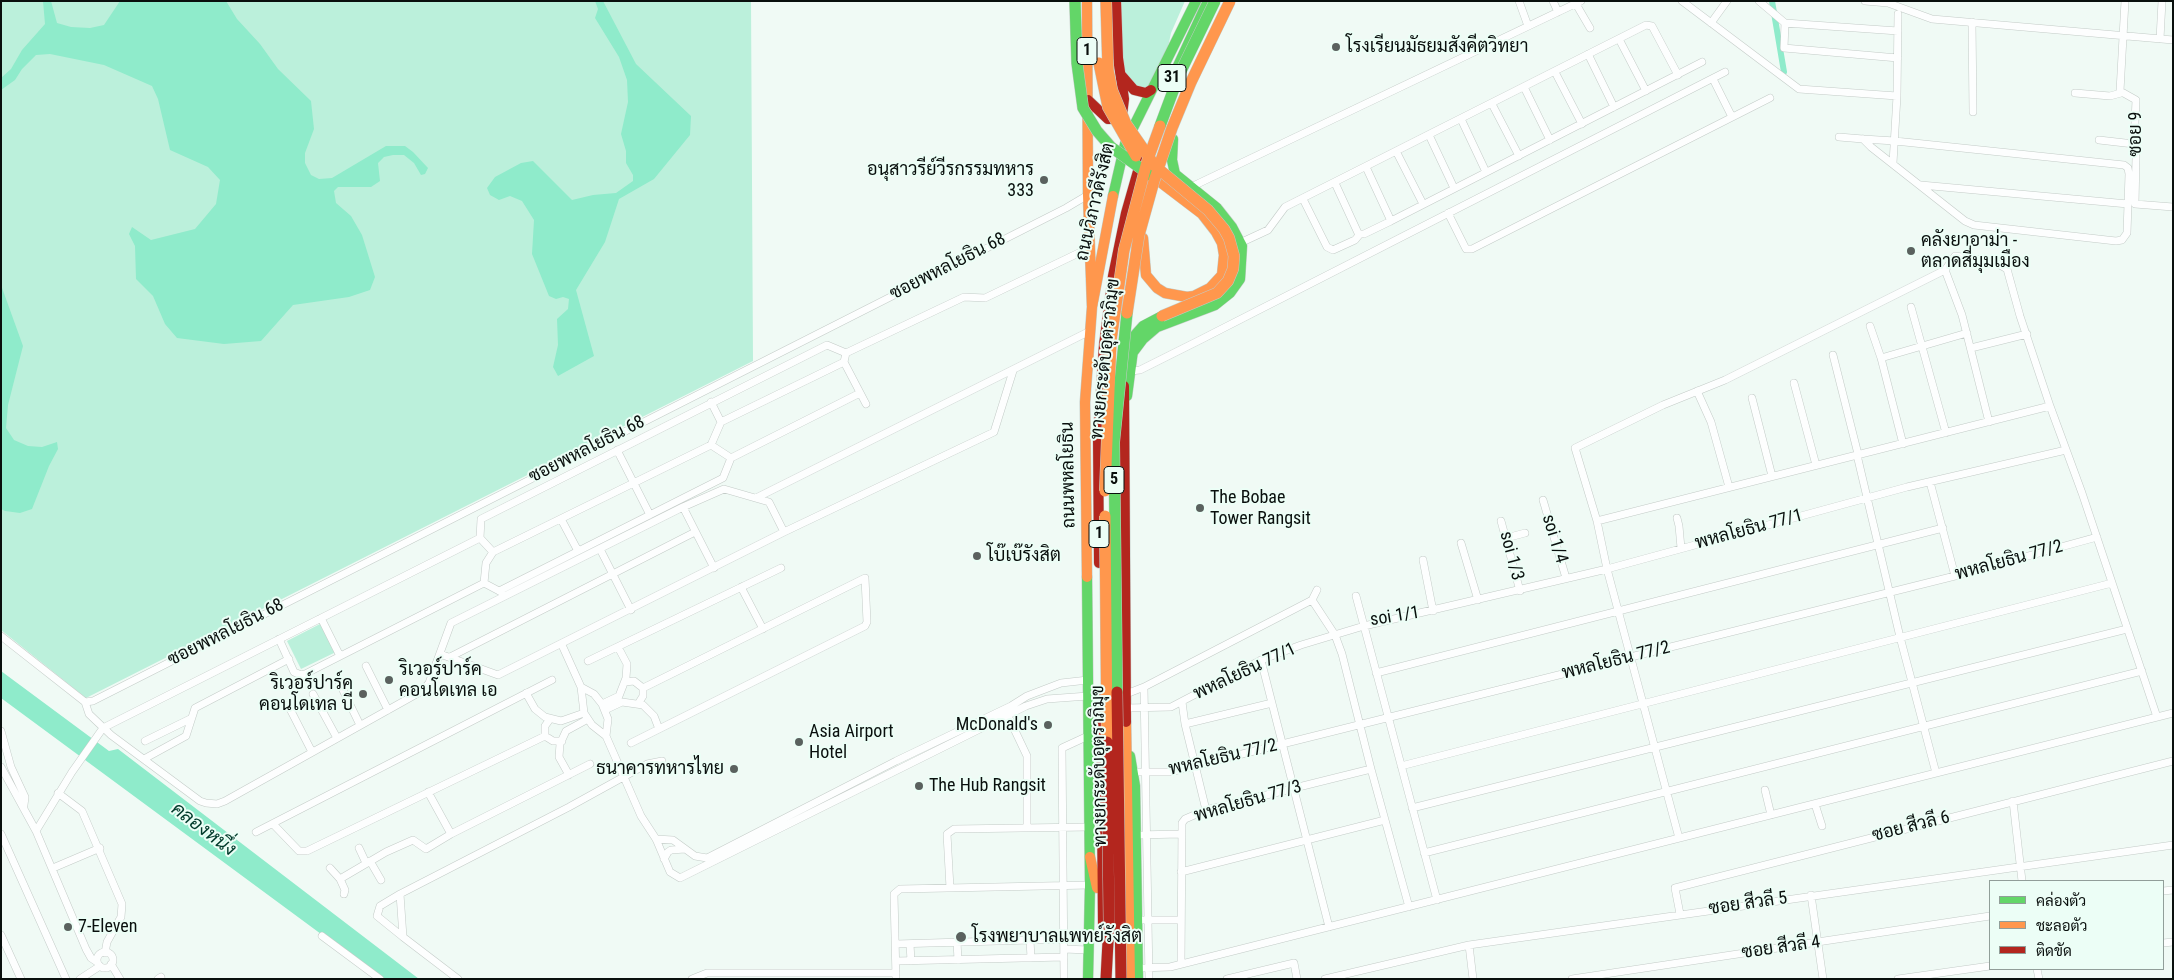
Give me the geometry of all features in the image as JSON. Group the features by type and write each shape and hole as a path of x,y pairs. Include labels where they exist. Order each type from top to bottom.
{"main road":[{"path":"1075,1 1076,64 1083,108 1097,131 1111,147 1202,214 1216,232 1224,255 1222,275 1210,288 1187,297 1165,293 1157,288 1146,275 1143,238"},
{"name":"ถนนพหลโยธิน","path":"1086,1 1089,248 1092,307 1085,402 1090,858 1088,979"},
{"path":"1097,1 1099,68 1108,107 1115,123 1136,156 1160,182"},
{"path":"1106,1 1108,70 1112,90 1126,124 1155,166 1208,210 1224,229 1229,238 1234,256 1233,269 1228,281 1217,293 1149,322 1139,330 1133,341 1131,355"},
{"name":"1","path":"1116,1 1120,74 1128,86 1134,90 1146,93 1151,90"},
{"name":"ถนนวิภาวดีรังสิต","path":"1092,307 1118,172 1126,144 1196,1"},
{"name":"ถนนวิภาวดีรังสิต","path":"1142,158 1176,66 1208,1"},
{"name":"ทางยกระดับอุตราภิมุข","path":"1105,979 1109,914 1105,471 1111,340 1124,250 1147,162 1179,75 1215,1"},
{"name":"ทางยกระดับอุตราภิมุข","path":"1121,979 1114,486 1115,433 1122,342 1139,236 1154,181 1190,82 1230,1"},
{"name":"31","path":"1143,238 1160,176 1174,139 1210,52 1237,1"},
{"path":"1088,100 1108,119 1119,118 1124,108 1120,74"},
{"path":"1131,355 1143,339 1157,327 1215,305 1230,293 1240,279 1242,264 1240,243 1232,227 1218,208 1175,174 1173,167 1174,139"},
{"name":"ถนนพหลโยธิน","path":"1105,979 1098,485 1100,398 1112,276 1126,213 1142,158"},
{"name":"1","path":"1130,979 1126,772 1128,745 1126,708 1124,344 1143,238"},
{"name":"1","path":"1124,407 1131,355"},
{"name":"1","path":"1128,745 1134,772 1142,835 1142,971"},
{"path":"1090,858 1103,915"}],"street":[{"path":"1519,1 1528,26"},
{"path":"1553,1 1558,12"},
{"path":"1682,1 1799,90 1897,96"},
{"path":"1711,23 1727,1"},
{"path":"1759,1 1785,23 1898,31"},
{"path":"1865,1 1888,3 1932,19 2173,40"},
{"name":"ซอย 9","path":"2124,1 2120,91 2136,100 2134,144 2136,157 2135,204 2173,207"},
{"path":"2160,39 2162,1"},
{"path":"1192,187 1579,2 1590,28"},
{"path":"1892,164 1897,96 1898,14"},
{"path":"1972,22 1973,112"},
{"path":"1785,23 1784,48 1898,58"},
{"path":"1240,243 1268,230 1286,207 1646,25 1652,26 1678,75"},
{"path":"1619,39 1646,92"},
{"path":"1588,54 1614,107"},
{"path":"1303,199 1329,249 1333,250 1360,234 1364,234 1391,221 1702,62"},
{"path":"1555,72 1582,124"},
{"path":"1130,372 1140,370 1202,339 1726,72"},
{"path":"1713,79 1732,117"},
{"path":"1524,87 1550,140"},
{"path":"2075,93 2110,96 2121,93"},
{"path":"1448,213 1466,249 1472,249 1770,98"},
{"path":"1492,104 1519,156"},
{"path":"1461,119 1486,172"},
{"path":"1429,135 1454,188"},
{"path":"1840,137 1863,138 1895,141 2124,165 2128,168 2129,174 2127,233 2122,240 2116,242 1974,225 1965,222 1892,164 1863,138"},
{"path":"2099,140 2134,144"},
{"path":"1396,151 1423,204"},
{"path":"1366,167 1391,221"},
{"path":"1335,183 1360,234"},
{"path":"1920,185 2128,204"},
{"name":"ซอยพหลโยธิน 68","path":"85,702 93,701 1066,208 1088,195"},
{"path":"493,552 480,538 481,519 828,345 846,353 964,297 985,298 1089,248"},
{"path":"1679,838 1654,748 1597,521 1575,448 1663,405 1725,380 1945,270 1955,256 1994,262 2008,269 2050,406 2097,537 2157,717"},
{"path":"1945,270 1967,334 1989,422"},
{"path":"1911,307 1924,347 1946,433"},
{"path":"1870,326 1881,358 1903,444"},
{"path":"756,498 1090,331"},
{"path":"1881,358 1967,334"},
{"path":"1971,348 2027,334"},
{"path":"846,353 844,362 866,404"},
{"path":"1833,354 1891,591 1900,637 1936,773"},
{"path":"484,584 486,562 493,552 710,445 722,422 844,362"},
{"path":"440,654 498,675 562,645 784,532 995,431 1013,371"},
{"path":"1794,383 1816,465"},
{"path":"1697,392 1711,422 1729,487"},
{"path":"499,591 723,478 731,458 860,393"},
{"path":"1752,398 1772,476"},
{"path":"711,402 722,422"},
{"path":"1597,521 2050,406"},
{"path":"710,445 731,458"},
{"path":"617,450 650,515"},
{"name":"พหลโยธิน 77/1","path":"1432,611 1608,569 1868,498 2066,450"},
{"path":"1930,482 1955,576"},
{"path":"1,636 85,702 89,714 101,731 144,759 200,801 211,804 225,801 426,688 451,623 683,507 724,489 770,502 784,532"},
{"name":"soi 1/4","path":"1543,500 1566,578"},
{"path":"683,507 714,568"},
{"path":"561,518 578,550"},
{"path":"1677,518 1681,548"},
{"name":"soi 1/3","path":"1501,521 1520,590"},
{"path":"1376,673 1943,528"},
{"path":"450,658 695,532"},
{"path":"1506,538 1524,533"},
{"name":"พหลโยธิน 77/2","path":"1134,772 1170,772 1196,766 1955,576 2097,537"},
{"path":"36,831 58,793 101,731 480,538"},
{"path":"1461,542 1478,600"},
{"path":"600,549 631,610"},
{"name":"soi 1/1","path":"1356,596 1364,626 1432,611 1423,560"},
{"path":"588,661 781,568"},
{"path":"631,743 865,626 867,622 865,578 643,688"},
{"path":"1401,766 2112,582"},
{"path":"484,584 507,596"},
{"path":"279,639 294,672 301,675 484,584"},
{"path":"741,587 763,629"},
{"path":"1126,694 1144,687 1312,600 1316,590"},
{"path":"1312,600 1336,635 1409,907"},
{"path":"321,618 340,656"},
{"path":"1364,626 1437,900"},
{"name":"พหลโยธิน 77/1","path":"1126,708 1171,708 1260,660 1364,626"},
{"path":"1412,808 2128,628"},
{"path":"562,645 580,687 586,716 592,725 606,736 641,816 656,839 670,872 680,878 690,875 1026,706 1052,698 1088,696"},
{"path":"603,707 619,696 625,682 627,664 618,647"},
{"path":"144,759 186,736 195,708 289,659"},
{"path":"1260,660 1329,927"},
{"path":"366,666 388,710"},
{"path":"1424,853 2142,671"},
{"path":"338,680 360,725"},
{"path":"256,832 552,680"},
{"path":"656,839 673,840 695,856 707,858 896,761 1011,706 1027,696 1061,683 1088,680"},
{"path":"625,682 634,681 643,688"},
{"path":"580,687 594,694 603,707 608,719 606,736"},
{"path":"1050,687 1052,698"},
{"path":"1142,835 1146,772 1144,687"},
{"path":"638,704 643,696 643,688"},
{"path":"526,693 535,709 545,718 560,721 586,716"},
{"path":"313,694 337,738"},
{"path":"603,707 622,702 643,705 654,716 660,729"},
{"path":"1182,702 1185,724 1206,810"},
{"path":"1185,724 1272,703"},
{"path":"288,705 312,752"},
{"path":"1142,971 1181,964 1437,900 2173,713"},
{"path":"569,775 559,757 562,741 566,731 586,716"},
{"path":"1008,716 1027,756 1028,827"},
{"path":"145,741 190,719"},
{"path":"545,736 545,726 550,719"},
{"path":"1,730 11,767 25,797 24,805"},
{"path":"273,824 294,847 302,852 545,736"},
{"path":"545,736 553,741 562,741"},
{"path":"1064,979 1062,748 1088,736"},
{"path":"458,979 377,916 380,906 569,807 623,776 647,764 662,761"},
{"name":"ซอย สีวลี 6","path":"1680,914 1675,888 2173,761"},
{"path":"340,880 368,862 413,840 426,849 451,834 590,764"},
{"path":"1,767 24,805 91,958 106,968 112,964"},
{"name":"พหลโยธิน 77/3","path":"1142,835 1181,834 1182,823 1185,819 1206,810 1371,769"},
{"path":"1765,790 1771,815"},
{"path":"428,792 451,834"},
{"path":"58,793 82,811 100,848 123,909 120,920 107,942 105,953"},
{"path":"2013,801 2022,880"},
{"path":"1815,804 1822,826"},
{"path":"1181,872 1385,820"},
{"path":"950,888 948,834 954,828 1089,827"},
{"path":"1,834 66,979"},
{"path":"1181,834 1181,964"},
{"name":"ซอย สีวลี 5","path":"1325,979 1469,945 2173,845"},
{"path":"53,868 100,848"},
{"path":"359,848 380,880"},
{"path":"664,859 671,850 685,849"},
{"path":"330,868 340,880 345,890 344,894"},
{"path":"692,979 707,973 896,976 894,894 900,889 1090,885"},
{"path":"400,894 403,937"},
{"path":"1811,895 1816,942 1823,979"},
{"name":"ซอย สีวลี 4","path":"1572,979 1989,916"},
{"path":"1143,920 1180,920"},
{"path":"1,935 20,979"},
{"path":"322,936 380,979"},
{"path":"896,944 1064,939"},
{"path":"1030,940 1031,958"},
{"path":"957,942 958,960"},
{"path":"910,944 911,961"},
{"path":"1469,945 1473,979"},
{"path":"1064,949 1088,950"},
{"path":"98,964 98,956 105,953 111,956 112,964 120,979"},
{"path":"896,961 1064,957"},
{"path":"1227,979 1294,963 1298,979"},
{"path":"80,979 98,964"},
{"path":"1898,979 1989,966"},
{"path":"1142,971 1149,979"}],"shaded area":[{"path":"1,1 751,1 753,361 86,698 1,630"},
{"path":"1118,1 1185,1 1171,33 1163,71 1145,91 1129,86 1121,70"},
{"path":"322,623 336,652 301,669 287,641"}],"water":[{"path":"43,1 51,1 57,23 71,27 90,28 104,25 120,1 226,1 237,19 260,44 278,69 311,101 314,129 305,153 305,163 311,175 319,179 332,178 386,146 405,146 413,152 428,168 425,174 421,175 414,163 404,155 393,155 384,157 378,163 380,181 371,187 338,187 334,191 336,203 351,216 362,235 375,277 370,290 349,297 293,305 261,341 224,344 177,338 165,324 153,296 136,279 135,246 129,234 132,227 151,240 195,229 216,204 220,180 208,167 170,150 158,99 152,86 104,65 50,54 36,55 22,69 15,80 1,90 1,78 11,69 22,50 45,24"},
{"path":"595,1 603,1 636,64 691,116 690,135 654,179 619,199 605,242 576,290 594,356 558,376 553,367 558,345 557,319 568,309 569,299 563,297 556,299 549,296 532,254 534,220 522,201 510,196 499,200 490,195 487,188 495,177 521,163 533,161 572,200 593,195 616,193 633,181 633,175 626,163 626,151 621,134 628,102 627,80 619,57 595,18 598,9"},
{"path":"1,285 23,346 8,405 6,428 14,440 28,446 42,447 57,442 58,449 32,509 20,513 1,509"},
{"name":"คลองหนึ่ง","path":"1,671 109,751 118,749 419,979 382,979 1,698"}],"waterway":[{"path":"1772,1 1784,72"}],"traffic: fast":[{"path":"1075,1 1077,63 1083,108 1097,131 1111,147 1150,175"},
{"path":"1113,196 1125,144 1196,1"},
{"path":"1169,85 1208,1"},
{"path":"1160,126 1179,75 1215,1"},
{"path":"1131,355 1143,339 1157,327 1215,305 1230,293 1240,279 1242,246 1232,227 1217,208 1175,174 1172,160 1173,139"},
{"path":"1117,692 1114,442 1127,313"},
{"path":"1127,396 1135,335 1143,326 1162,316"},
{"path":"1087,577 1090,885 1088,979"},
{"path":"1130,756 1135,786 1138,979"}],"traffic: slow":[{"path":"1087,1 1088,195 1092,307"},
{"path":"1106,1 1108,70 1112,90 1126,124 1155,166 1208,210 1224,229 1229,238 1234,256 1233,269 1228,281 1217,293 1162,316"},
{"path":"1127,313 1139,235 1154,181 1172,128 1191,82 1230,1"},
{"path":"1099,63 1108,107 1136,156"},
{"path":"1105,491 1111,340 1124,250 1147,162 1160,126"},
{"path":"1143,238 1146,275 1157,288 1165,293 1187,297 1194,296 1210,288 1222,275 1224,255 1222,243 1216,232 1202,214 1160,182"},
{"path":"1087,577 1085,402 1092,307 1113,196"},
{"path":"1105,516 1107,742"},
{"path":"1126,722 1130,979"},
{"path":"1090,857 1097,888"}],"traffic: jam":[{"path":"1088,100 1108,119 1119,119 1122,115 1124,99 1118,58 1116,1"},
{"path":"1121,75 1134,90 1146,93 1151,90"},
{"path":"1099,563 1098,435 1104,345 1113,276 1126,213 1142,157"},
{"path":"1124,386 1126,722"},
{"path":"1117,692 1121,979"},
{"path":"1101,693 1103,925"},
{"path":"1106,979 1109,923 1107,742"}],"place":[{"name":"โรงเรียนมัธยมสังคีตวิทยา","path":"1336,47"},
{"name":"อนุสาวรีย์วีรกรรมทหาร 333","path":"1044,180"},
{"name":"คลังยาอาม่า - ตลาดสี่มุมเมือง","path":"1911,251"},
{"name":"The Bobae Tower Rangsit","path":"1200,508"},
{"name":"โบ๊เบ๊รังสิต","path":"977,556"},
{"name":"ริเวอร์ปาร์ค คอนโดเทล เอ","path":"389,680"},
{"name":"ริเวอร์ปาร์ค คอนโดเทล บี","path":"363,694"},
{"name":"McDonald's","path":"1048,725"},
{"name":"Asia Airport Hotel","path":"799,742"},
{"name":"ธนาคารทหารไทย","path":"734,769"},
{"name":"The Hub Rangsit","path":"919,786"},
{"name":"7-Eleven","path":"68,927"},
{"name":"โรงพยาบาลแพทย์รังสิต","path":"961,937"}]}
